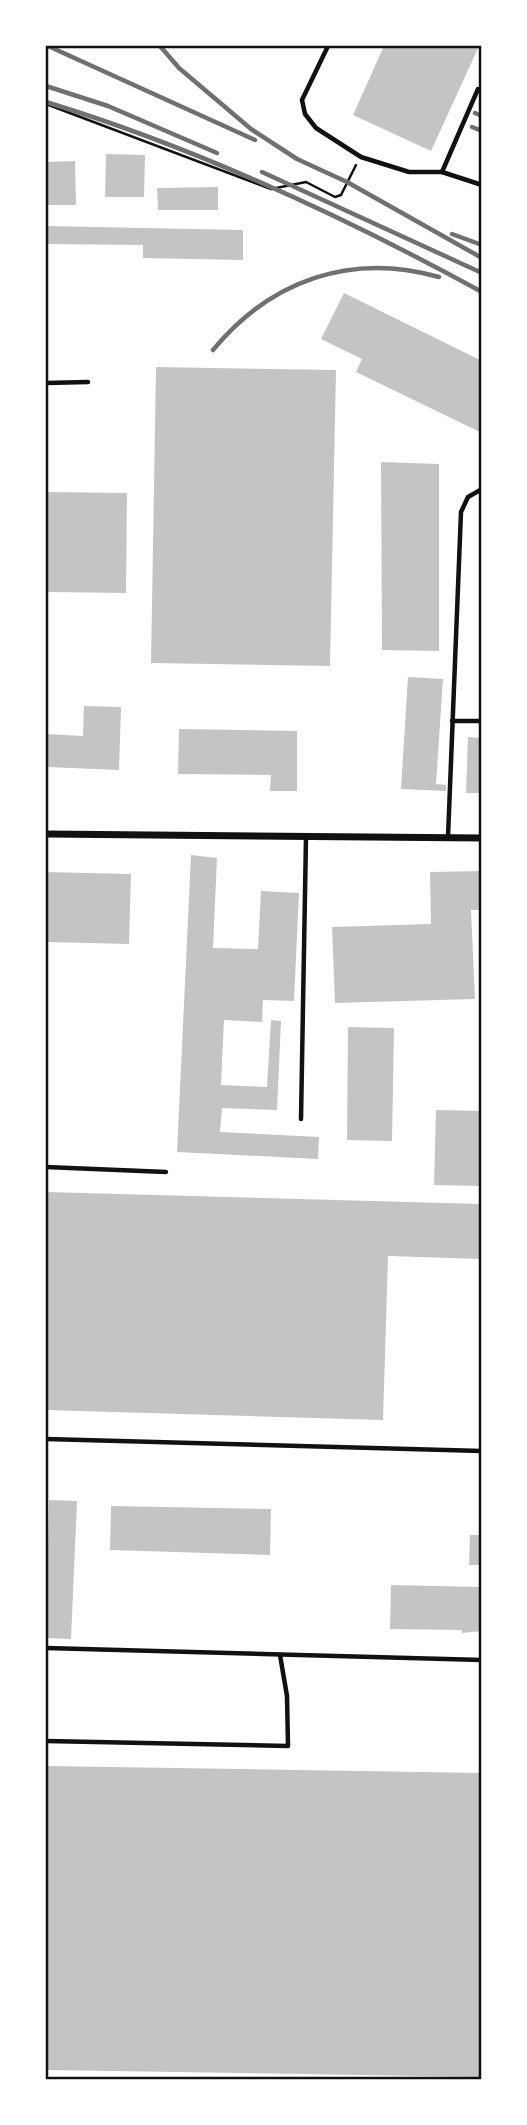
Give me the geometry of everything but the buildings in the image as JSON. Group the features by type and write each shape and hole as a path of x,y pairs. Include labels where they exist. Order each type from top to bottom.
{"street":[{"path":"46,834 481,838"}],"lane":[{"path":"328,46 302,100 305,114 316,128 361,157 409,172 442,172 481,186"},
{"path":"442,172 478,89"},
{"path":"46,383 88,382"},
{"path":"447,837 461,512 468,497 481,489"},
{"path":"452,721 481,721"},
{"path":"301,1119 306,836"},
{"path":"46,1167 166,1172"},
{"path":"46,1439 481,1451"},
{"path":"46,1648 481,1660"},
{"path":"46,1741 288,1746 287,1696 280,1655"}],"path":[{"path":"46,104 271,189 306,182 335,197 341,195 361,157"}],"railway":[{"path":"48,46 255,140"},
{"path":"160,46 179,68 251,129 297,159 347,182 482,258"},
{"path":"46,86 108,106 217,153"},
{"path":"46,102 214,162 323,211 482,292"},
{"path":"475,113 482,116"},
{"path":"472,127 482,131"},
{"path":"262,172 482,273"},
{"path":"452,234 482,245"},
{"path":"213,350 260,306 315,278 344,271 375,268 406,270 439,277"}]}
